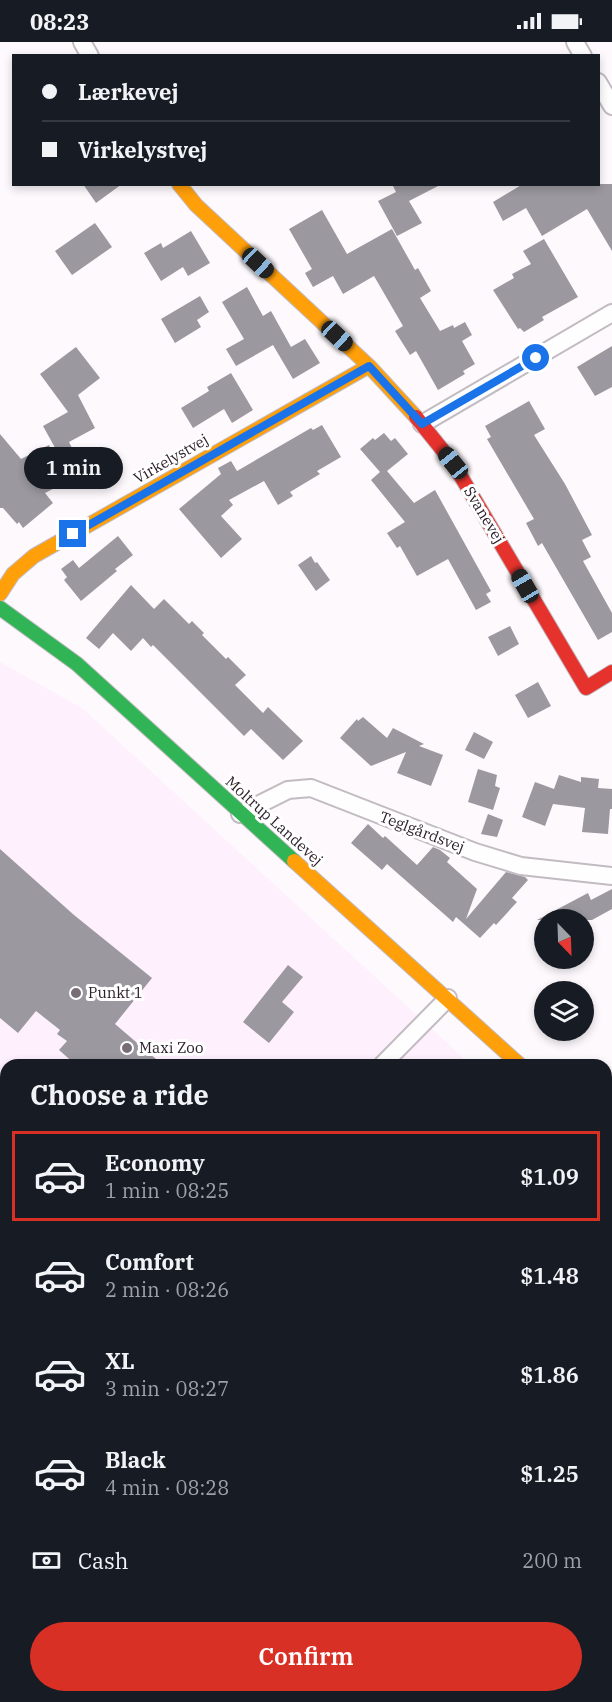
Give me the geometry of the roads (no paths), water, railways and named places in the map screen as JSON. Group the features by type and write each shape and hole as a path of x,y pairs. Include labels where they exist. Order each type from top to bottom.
{"street":[{"path":"600,85 612,105"},
{"name":"Svanevej","path":"181,186 196,205 369,366 422,424 453,463 586,688 612,672"},
{"path":"422,424 612,313"},
{"name":"Virkelystvej","path":"0,594 13,574 34,556 369,366"},
{"name":"Moltrup Landevej","path":"0,608 77,664 240,814 514,1059"},
{"name":"Teglgårdsvej","path":"240,814 288,790 311,788 475,852 521,866 612,876"},
{"path":"388,1059 448,998"}],"place":[{"name":"Punkt 1","path":"76,993"},
{"name":"Maxi Zoo","path":"127,1048"}]}
